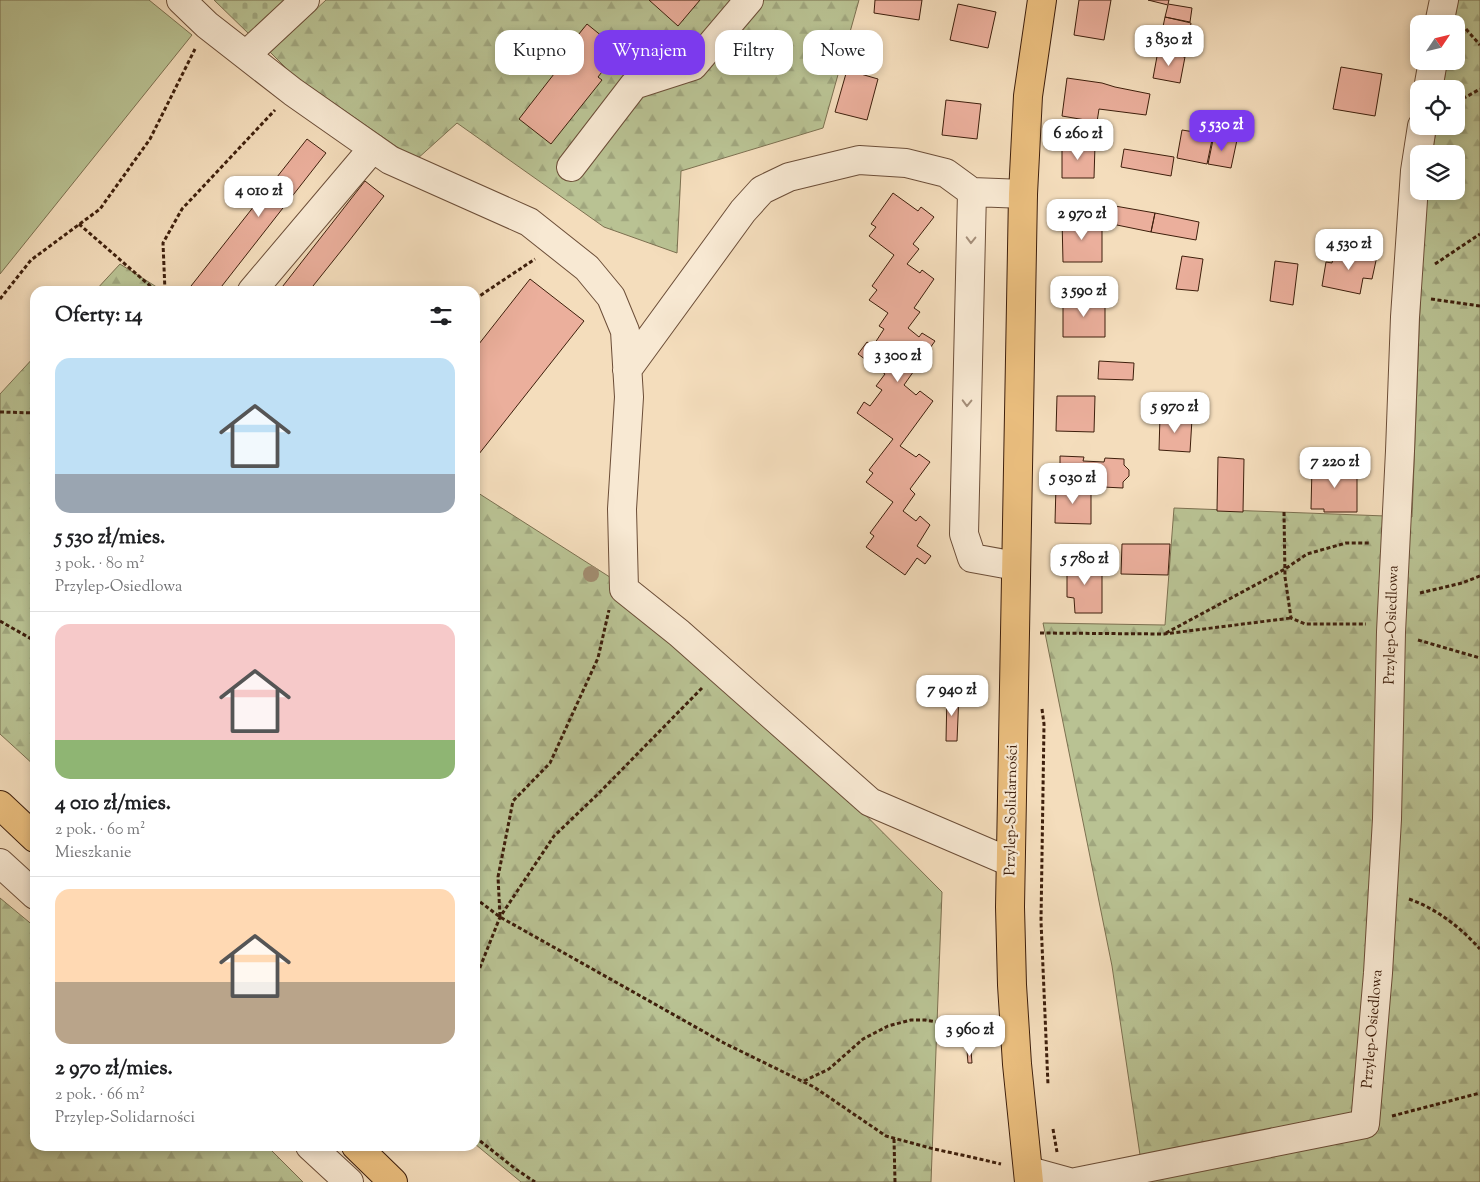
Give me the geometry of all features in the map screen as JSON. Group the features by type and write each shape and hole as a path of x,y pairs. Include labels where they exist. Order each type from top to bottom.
{"main road":[{"name":"Przylep-Solidarności","path":"1030,1178 1017,1064 1012,985 1010,862 1023,194 1028,96 1039,1"},
{"path":"0,805 30,833"},
{"path":"360,1151 382,1178"}],"street":[{"path":"181,0 207,24 293,92 390,160 529,222 587,268 611,296 625,331 629,397 622,509 624,589 679,633 870,802 1010,862"},
{"path":"246,55 305,0"},
{"path":"571,167 634,85 693,66 749,0"},
{"path":"1441,15 1444,0"},
{"name":"Przylep-Osiedlowa","path":"1365,1124 1378,973 1387,819 1392,619 1407,289 1415,171 1421,135"},
{"path":"256,286 373,148"},
{"path":"628,370 743,211 762,190 790,177 859,160 906,163 946,173 972,192 1023,194"},
{"path":"972,192 964,534 972,558 1016,566"},
{"path":"0,863 30,890"},
{"path":"1030,1178 1069,1181 1365,1124"},
{"path":"315,1151 349,1182"}],"path":[{"path":"0,299 31,260 100,209 150,140 207,24"},
{"path":"1465,97 1480,89"},
{"path":"165,286 162,243 182,209 293,92"},
{"path":"79,224 150,286"},
{"path":"1407,289 1480,234"},
{"path":"480,296 534,260 554,242"},
{"path":"1407,289 1480,306"},
{"path":"0,412 30,413"},
{"path":"1284,512 1286,569 1291,618"},
{"path":"1164,634 1286,569 1307,554 1346,542 1396,544"},
{"path":"1033,633 1164,634 1291,618 1305,624 1392,619 1462,583 1480,576"},
{"path":"500,917 498,877 513,801 550,763 598,658 610,606"},
{"path":"1392,619 1480,658"},
{"path":"0,621 30,638"},
{"path":"480,967 500,917 554,836 597,795 706,683"},
{"path":"1042,704 1044,724 1041,921 1048,1092"},
{"path":"1383,889 1424,904 1463,930 1480,949"},
{"path":"480,902 500,917 724,1043 814,1087 886,1136 934,1150 971,1157 1030,1178"},
{"path":"804,1082 829,1070 863,1039 888,1026 911,1020 949,1024 978,1040"},
{"path":"1365,1124 1480,1093"},
{"path":"1052,1128 1069,1181"},
{"path":"894,1139 894,1182"},
{"path":"480,1140 535,1182"}],"green space":[{"path":"0,0 149,0 192,35 0,274"},
{"path":"214,0 289,0 250,35"},
{"path":"326,0 859,0 851,30 803,30 803,75 838,75 823,128 681,171 677,253 604,227 457,123 416,160 293,75 270,52"},
{"path":"1458,0 1480,0 1480,1182 1144,1182 1112,966 1043,623 1165,625 1174,508 1412,517 1424,201 1465,200 1465,145 1434,145 1435,135 1465,135 1465,80 1444,80 1446,70 1465,70 1465,15 1456,15"},
{"path":"120,264 155,286 100,286"},
{"path":"30,361 30,761 0,734 0,394"},
{"path":"480,494 663,611 942,892 931,1182 521,1182 480,1148"},
{"path":"0,898 30,923 30,1151 272,1151 303,1182 0,1182"}],"building":[{"path":"649,0 700,0 678,26"},
{"path":"875,0 922,0 919,20 874,13"},
{"path":"1079,0 1111,0 1104,40 1074,35"},
{"path":"1148,0 1169,0 1168,4 1192,8 1190,22 1165,17 1168,5"},
{"path":"958,4 996,12 988,48 950,40"},
{"path":"1165,17 1191,23 1185,57 1158,51"},
{"path":"587,24 594,30 594,75 600,75 598,77 602,80 551,144 519,119 553,75 584,75 584,30 582,30"},
{"path":"1158,51 1185,57 1180,83 1153,78"},
{"path":"1341,67 1382,74 1375,116 1333,109"},
{"path":"846,75 864,75 878,79 867,120 835,112"},
{"path":"1067,78 1102,83 1150,94 1146,115 1099,109 1097,122 1062,116"},
{"path":"946,100 981,104 977,139 942,135"},
{"path":"1182,130 1213,135 1207,164 1177,158"},
{"path":"1214,135 1237,140 1231,168 1208,164"},
{"path":"307,139 326,153 222,286 191,286"},
{"path":"1062,145 1095,145 1094,178 1062,178"},
{"path":"1124,149 1174,157 1171,176 1121,167"},
{"path":"365,181 384,196 313,286 283,286"},
{"path":"893,193 918,211 921,207 934,217 913,244 919,249 907,264 920,273 922,270 934,279 914,308 920,312 908,328 919,337 922,333 935,341 904,385 916,395 920,391 933,401 900,446 916,457 919,454 930,462 910,489 915,494 903,511 916,521 920,516 930,525 917,546 931,556 925,564 917,558 905,575 866,547 874,536 870,533 893,502 866,482 873,473 869,470 893,439 857,413 864,402 870,406 882,390 876,386 885,374 858,354 867,342 873,346 884,329 879,326 888,313 869,300 877,290 872,286 894,255 869,236 876,227 871,224"},
{"path":"1115,206 1155,213 1151,232 1112,224"},
{"path":"1155,213 1199,222 1196,240 1151,232"},
{"path":"1062,219 1102,220 1102,262 1063,262"},
{"path":"1335,248 1377,256 1372,279 1363,278 1360,294 1322,286 1326,262 1332,263"},
{"path":"1182,256 1203,259 1198,291 1176,289"},
{"path":"1275,261 1298,264 1293,305 1270,301"},
{"path":"530,279 584,321 480,453 480,343"},
{"path":"1063,300 1105,300 1105,337 1063,337"},
{"path":"1099,361 1134,363 1133,380 1098,379"},
{"path":"1057,396 1095,396 1094,432 1056,431"},
{"path":"1160,416 1192,419 1190,452 1159,450"},
{"path":"1060,456 1084,457 1083,461 1104,462 1105,458 1124,459 1124,465 1129,470 1129,476 1123,482 1123,488 1063,485 1064,472 1060,471"},
{"path":"1218,457 1244,459 1243,512 1217,511"},
{"path":"1312,467 1357,467 1357,512 1324,512 1324,509 1311,509"},
{"path":"1056,485 1091,487 1091,524 1055,523"},
{"path":"1122,544 1170,544 1168,575 1121,574"},
{"path":"1067,561 1102,561 1102,613 1075,613 1074,598 1067,597"},
{"path":"947,693 959,694 957,741 946,741"},
{"path":"971,1050 972,1063 968,1063 967,1051"}]}
